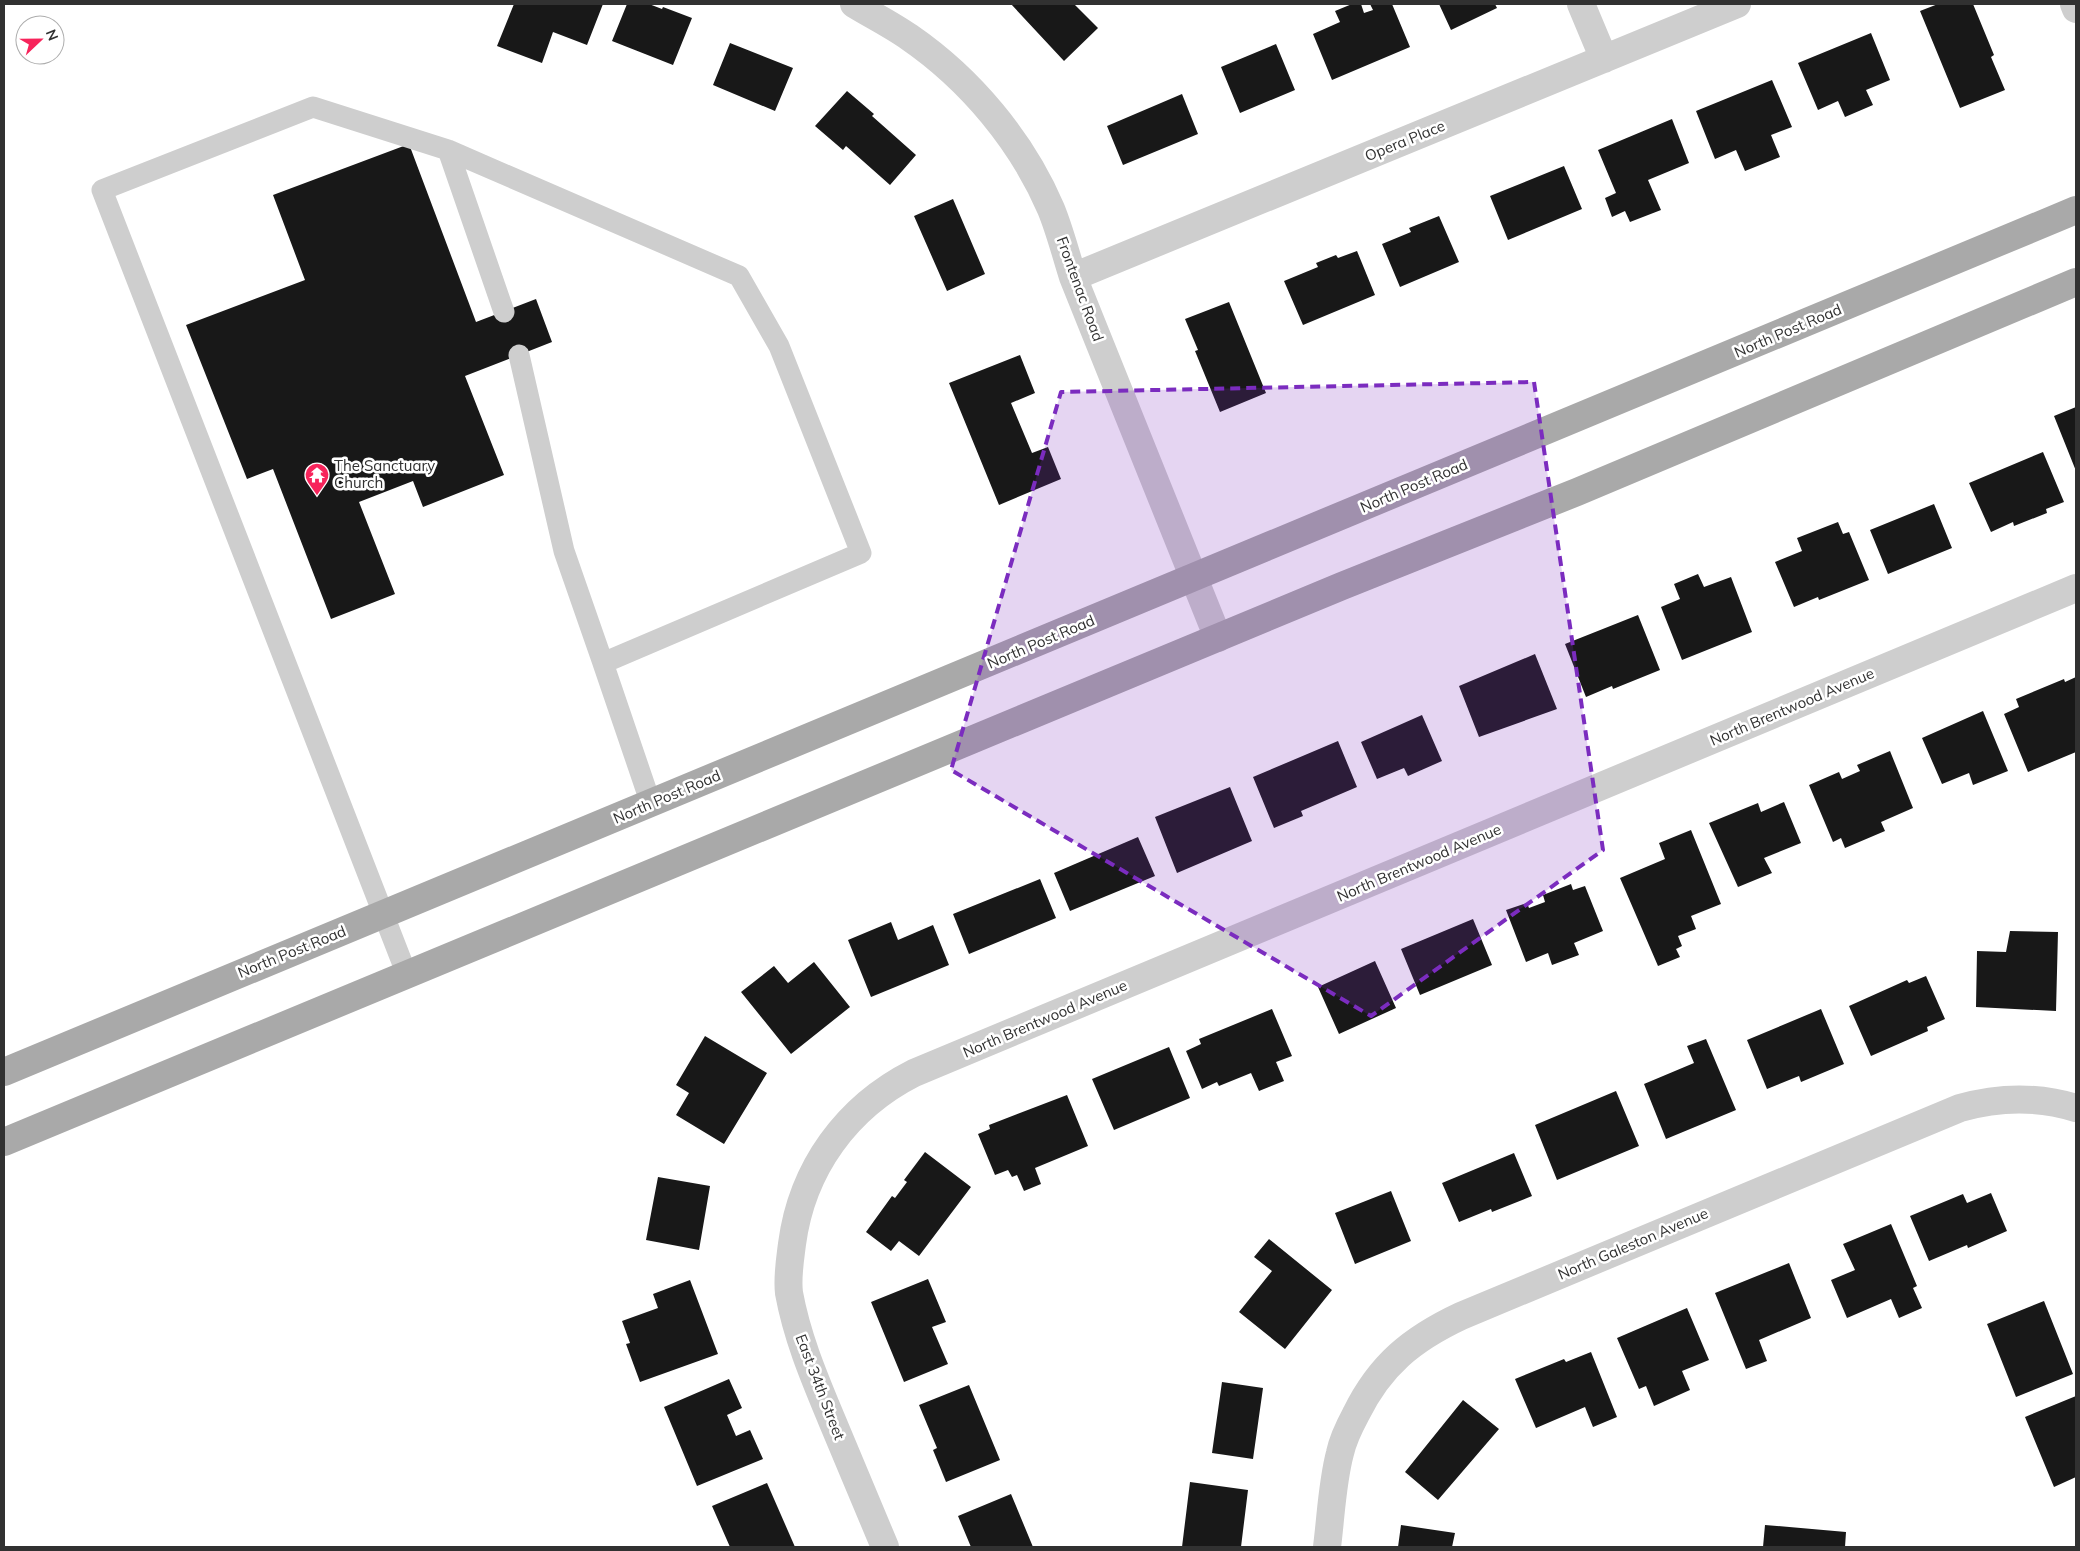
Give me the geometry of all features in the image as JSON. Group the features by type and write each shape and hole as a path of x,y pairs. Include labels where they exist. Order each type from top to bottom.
{"main road":[{"name":"North Post Road","path":"4,1072 2076,210"},
{"path":"4,1142 2076,282"}],"street":[{"name":"Frontenac Road","path":"854,4 885,12 910,38 975,94 1007,133 1026,161 1050,206 1073,278 1218,638"},
{"path":"1581,4 1604,59"},
{"name":"Opera Place","path":"1073,278 1737,4"},
{"path":"2074,4 2076,9"},
{"name":"North Brentwood Avenue","path":"804,1192 818,1162 836,1135 873,1099 914,1073 2076,588"},
{"name":"North Galeston Avenue","path":"1327,1547 1339,1454 1344,1438 1377,1377 1401,1352 1430,1331 1461,1316 1960,1108 2008,1099 2039,1100 2076,1108"},
{"name":"East 34th Street","path":"804,1192 794,1224 788,1274 789,1291 798,1332 805,1356 885,1547"}],"lane":[{"path":"407,975 102,190 314,107 448,150 739,276 779,346 862,553 604,663"},
{"path":"448,150 504,312"},
{"path":"519,355 564,551 651,804"}],"highlighted area":[{"path":"1534,382 1603,850 1371,1016 951,770 1061,392"}],"building":[{"path":"514,4 603,4 587,45 553,32 542,63 497,46"},
{"path":"627,4 649,4 662,9 663,7 692,18 673,65 612,41"},
{"path":"1011,4 1074,4 1098,28 1064,61"},
{"path":"1352,4 1361,4 1364,13 1373,10 1370,4 1392,4 1410,47 1332,80 1313,34 1340,22 1335,11"},
{"path":"1439,4 1495,4 1497,8 1451,30"},
{"path":"1938,4 1973,4 1994,55 1991,57 2005,90 1960,108 1920,11"},
{"path":"1871,33 1890,80 1866,90 1873,105 1845,117 1838,101 1818,110 1798,63"},
{"path":"730,43 793,68 775,111 713,85"},
{"path":"1276,44 1295,90 1240,113 1221,67"},
{"path":"1772,80 1792,127 1771,135 1780,157 1745,171 1736,150 1715,159 1696,111"},
{"path":"847,91 916,155 890,185 846,146 843,150 815,126"},
{"path":"1182,94 1198,134 1123,165 1107,126"},
{"path":"1672,119 1689,163 1648,180 1661,210 1630,222 1625,211 1612,217 1605,198 1616,193 1598,150"},
{"path":"409,144 476,322 536,299 552,342 465,376 504,475 423,507 413,481 359,502 395,594 331,619 273,469 247,479 186,325 305,280 273,195"},
{"path":"1564,166 1582,209 1508,240 1490,196"},
{"path":"953,199 985,274 947,291 914,216"},
{"path":"1439,216 1459,262 1400,287 1382,244 1411,232 1409,228"},
{"path":"1357,251 1375,295 1303,325 1284,281 1318,267 1316,263 1336,255 1338,258"},
{"path":"1229,302 1266,393 1220,412 1195,351 1198,350 1185,319"},
{"path":"1020,355 1035,393 1011,403 1032,453 1048,447 1061,479 999,505 949,383"},
{"path":"2076,407 2076,471 2054,416"},
{"path":"2043,452 2064,502 2046,509 2047,513 2014,526 2013,522 1991,532 1969,483"},
{"path":"1934,504 1952,548 1888,574 1870,530"},
{"path":"1838,522 1843,534 1849,532 1869,580 1819,600 1818,597 1794,607 1775,562 1802,551 1797,538"},
{"path":"1698,574 1704,587 1731,577 1752,632 1682,660 1661,607 1680,599 1674,584"},
{"path":"1638,615 1660,670 1613,689 1612,686 1586,697 1565,644"},
{"path":"1535,654 1557,709 1479,737 1459,686"},
{"path":"2076,677 2076,752 2028,772 2004,714 2019,707 2016,699 2064,679 2065,682"},
{"path":"1983,711 2008,771 1973,785 1969,773 1942,784 1922,738"},
{"path":"1422,715 1442,761 1408,776 1404,768 1377,779 1361,742"},
{"path":"1338,741 1357,787 1301,811 1303,816 1274,828 1253,777"},
{"path":"1890,751 1913,808 1881,822 1885,831 1845,848 1841,838 1833,842 1809,785 1839,772 1842,779 1860,771 1857,765"},
{"path":"1230,787 1252,841 1177,873 1155,817"},
{"path":"1784,802 1801,843 1764,858 1772,873 1738,887 1709,823 1758,803 1761,812"},
{"path":"1691,830 1721,904 1691,916 1696,929 1678,936 1682,946 1676,949 1680,957 1658,966 1620,878 1665,859 1659,843"},
{"path":"1138,837 1155,876 1070,911 1054,873"},
{"path":"1040,879 1056,918 969,954 953,914"},
{"path":"1571,884 1573,890 1585,886 1603,931 1574,943 1579,955 1552,965 1548,953 1526,962 1506,910 1527,903 1529,908 1545,902 1543,895"},
{"path":"1473,919 1492,965 1420,995 1401,949"},
{"path":"891,922 898,940 933,925 949,965 871,997 848,940"},
{"path":"2010,931 2058,932 2056,1011 1976,1007 1977,951 2006,952"},
{"path":"1375,961 1396,1008 1339,1034 1318,987"},
{"path":"814,962 850,1007 791,1054 741,992 774,966 788,983"},
{"path":"1926,976 1945,1019 1927,1027 1928,1031 1871,1056 1849,1006 1907,980 1909,983"},
{"path":"1272,1009 1292,1056 1276,1062 1284,1081 1259,1091 1251,1073 1219,1086 1217,1082 1202,1089 1186,1051 1201,1044 1199,1039"},
{"path":"1821,1009 1844,1064 1801,1082 1799,1076 1767,1089 1747,1040"},
{"path":"705,1036 767,1073 724,1144 676,1115 689,1093 676,1085"},
{"path":"1706,1039 1736,1110 1666,1139 1644,1084 1694,1063 1687,1046"},
{"path":"1169,1047 1190,1098 1114,1130 1092,1079"},
{"path":"1616,1091 1639,1146 1557,1180 1535,1125"},
{"path":"1067,1095 1088,1146 1035,1168 1041,1184 1024,1191 1017,1175 1012,1177 1008,1170 995,1175 978,1134 990,1129 989,1125"},
{"path":"925,1152 971,1187 919,1256 899,1241 891,1251 866,1232 892,1196 895,1198 907,1182 904,1180"},
{"path":"1514,1153 1532,1196 1492,1212 1491,1209 1459,1222 1442,1183"},
{"path":"658,1177 710,1186 699,1250 646,1240"},
{"path":"1391,1191 1411,1241 1355,1264 1335,1213"},
{"path":"1991,1193 2007,1231 1968,1248 1967,1245 1929,1261 1910,1216 1963,1194 1967,1203"},
{"path":"1891,1224 1917,1286 1913,1288 1922,1308 1899,1318 1891,1299 1847,1318 1831,1280 1855,1270 1843,1244"},
{"path":"1269,1239 1332,1290 1285,1349 1239,1312 1272,1271 1254,1257"},
{"path":"1789,1263 1811,1318 1759,1340 1767,1361 1746,1369 1715,1293"},
{"path":"928,1279 946,1322 932,1327 948,1364 904,1382 871,1302"},
{"path":"690,1280 718,1354 640,1382 626,1344 630,1343 622,1321 658,1308 653,1294"},
{"path":"2044,1301 2073,1374 2016,1397 1987,1324"},
{"path":"1687,1308 1709,1360 1682,1371 1690,1390 1654,1406 1646,1386 1639,1389 1617,1338"},
{"path":"1591,1352 1617,1417 1593,1427 1585,1407 1536,1428 1515,1379 1564,1359 1566,1362"},
{"path":"729,1379 742,1408 727,1415 736,1436 750,1430 763,1459 697,1486 664,1407"},
{"path":"1222,1382 1263,1388 1253,1459 1212,1453"},
{"path":"969,1385 1000,1460 946,1482 933,1450 937,1448 919,1405"},
{"path":"2076,1396 2076,1477 2054,1487 2025,1417"},
{"path":"1463,1400 1499,1429 1438,1500 1405,1472"},
{"path":"1190,1482 1248,1490 1241,1547 1182,1547"},
{"path":"767,1483 795,1547 730,1547 712,1506"},
{"path":"1011,1494 1033,1547 971,1547 958,1516"},
{"path":"1401,1525 1455,1533 1452,1547 1398,1547"},
{"path":"1765,1525 1846,1532 1845,1547 1763,1547"}],"place":[{"name":"The Sanctuary Church","path":"317,496"}]}
